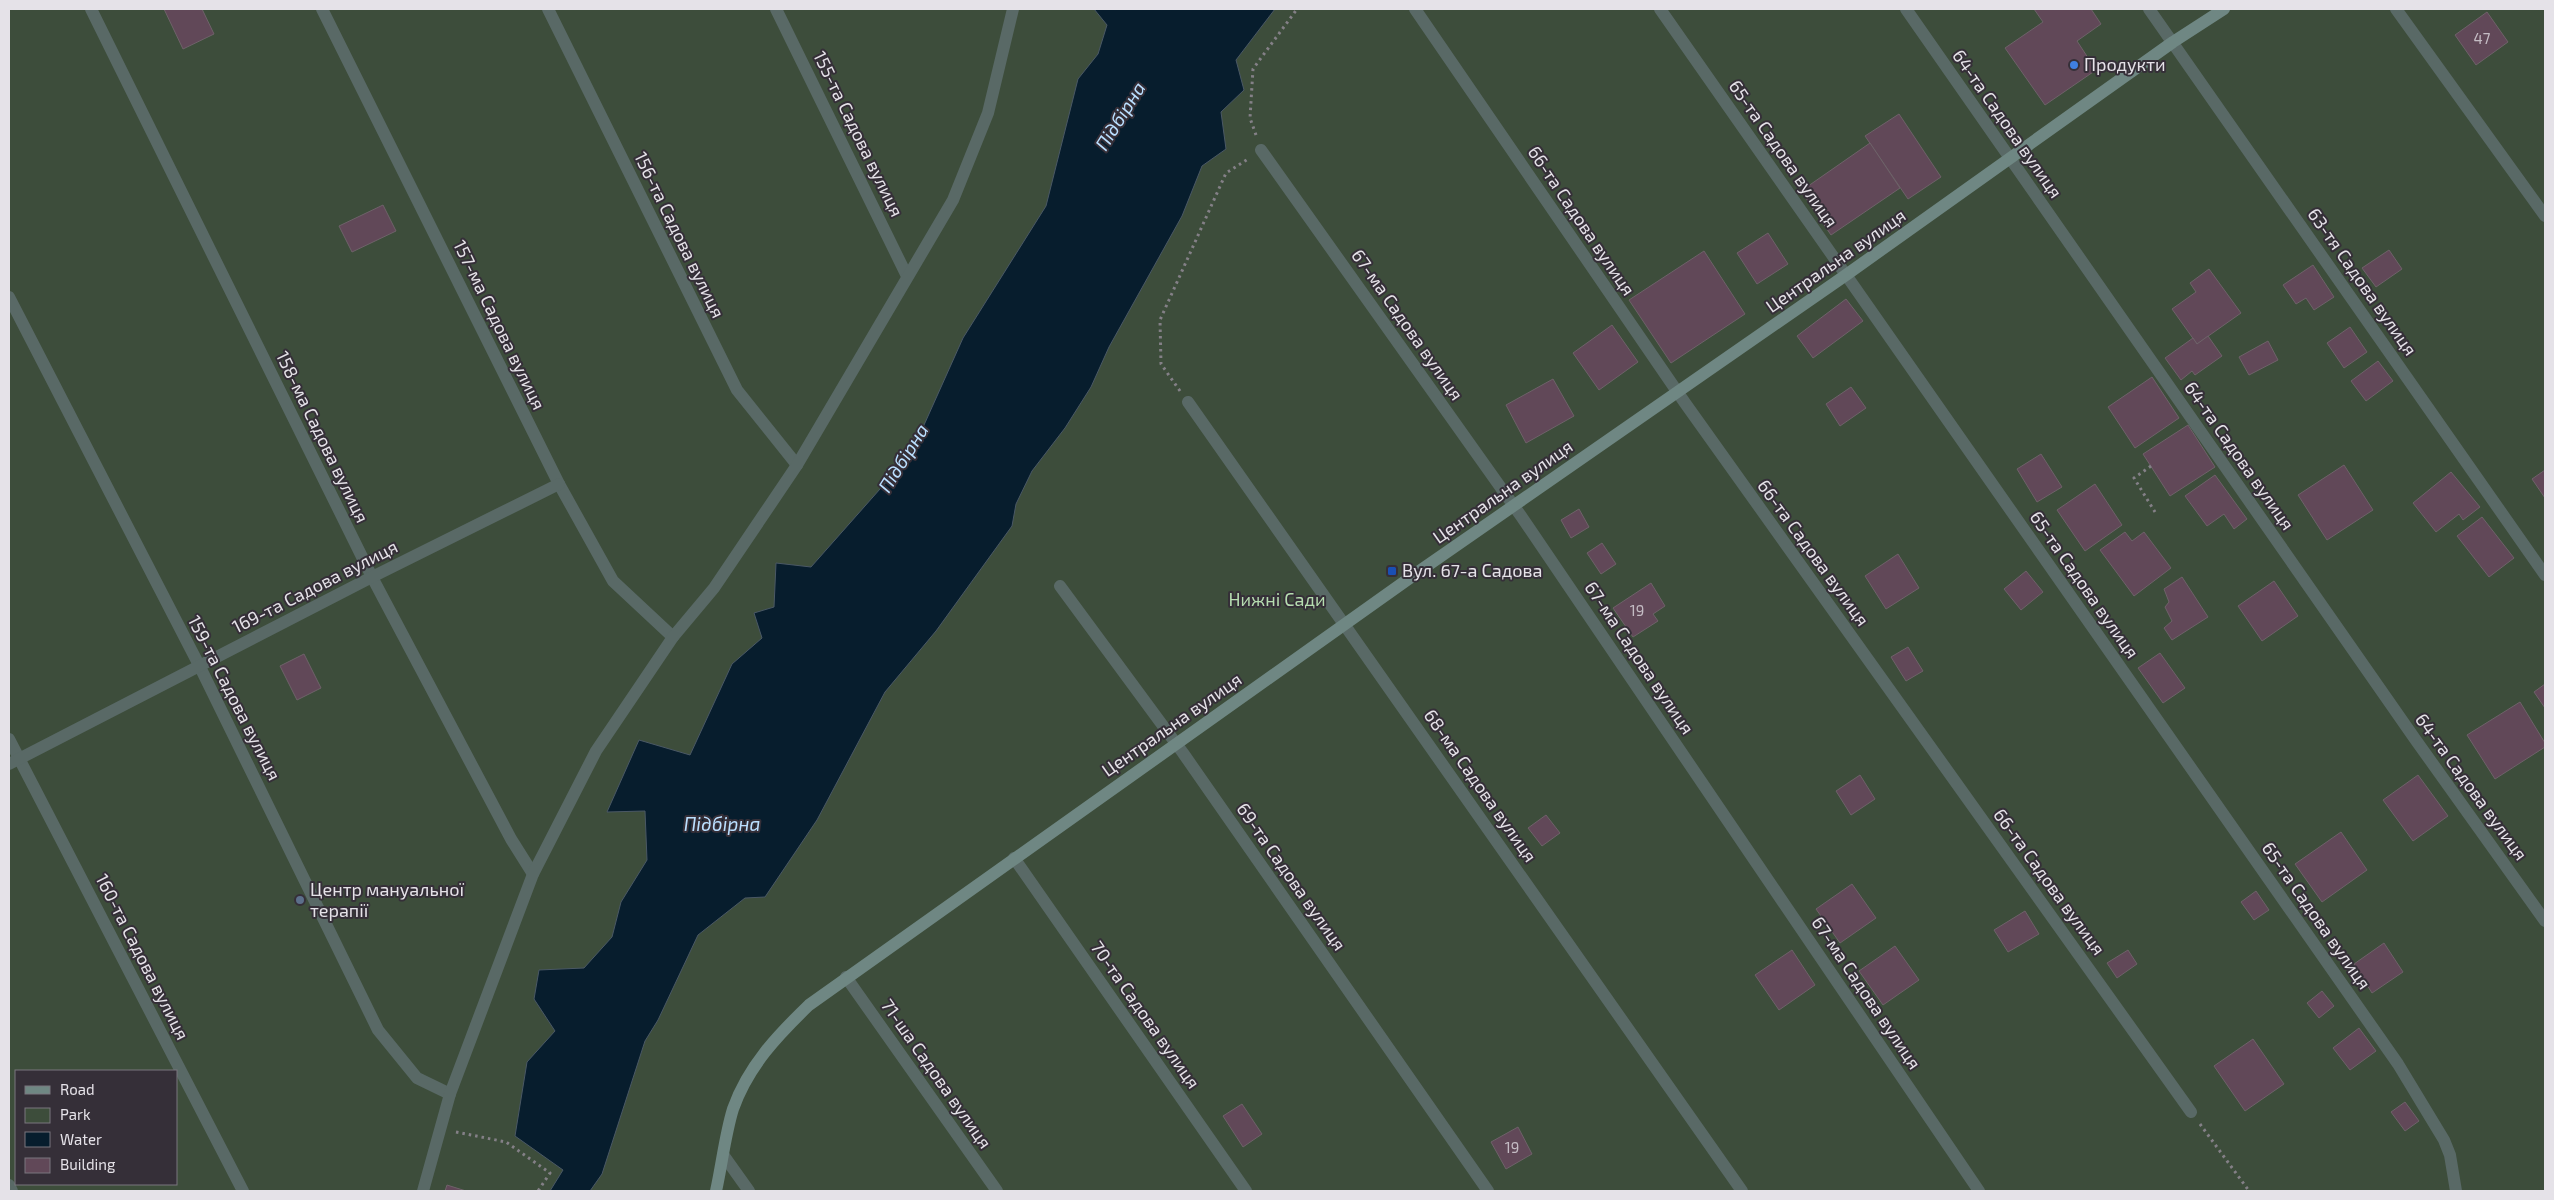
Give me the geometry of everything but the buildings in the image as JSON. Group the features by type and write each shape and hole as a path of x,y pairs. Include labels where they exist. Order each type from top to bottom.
{"street":[{"name":"158-ма Садова вулиця","path":"91,9 372,577 511,840 534,874"},
{"name":"157-ма Садова вулиця","path":"322,9 559,484 613,581 673,637"},
{"name":"156-та Садова вулиця","path":"548,9 737,390 797,465"},
{"name":"155-та Садова вулиця","path":"776,9 907,276"},
{"path":"423,1191 450,1094 534,874 596,752 673,637 714,588 797,465 953,200 988,113 1013,9"},
{"name":"66-та Садова вулиця","path":"1415,9 1678,392 2191,1112"},
{"name":"65-та Садова вулиця","path":"1660,9 2398,1064 2444,1140 2450,1155 2456,1191"},
{"name":"64-та Садова вулиця","path":"1906,9 2415,739 2545,921"},
{"name":"63-тя Садова вулиця","path":"2149,9 2545,575"},
{"name":"Центральна вулиця","path":"716,1191 733,1109 749,1073 775,1038 809,1004 1514,505 1846,276 2173,42 2224,9"},
{"path":"2396,9 2545,216"},
{"name":"67-ма Садова вулиця","path":"1261,150 1514,505 1979,1191"},
{"name":"159-та Садова вулиця","path":"9,297 200,668 378,1030 417,1078 450,1094"},
{"name":"68-ма Садова вулиця","path":"1188,402 1742,1191"},
{"name":"169-та Садова вулиця","path":"14,761 200,668 372,577 559,484"},
{"name":"69-та Садова вулиця","path":"1060,586 1177,743 1488,1191"},
{"name":"160-та Садова вулиця","path":"9,739 14,761 243,1191"},
{"name":"70-та Садова вулиця","path":"1014,858 1246,1191"},
{"name":"71-ша Садова вулиця","path":"846,977 997,1191"},
{"path":"724,1156 749,1191"},
{"path":"9,1185 12,1191"}],"path":[{"path":"1188,402 1161,364 1160,320 1226,173 1261,150 1250,118 1253,69 1296,9"},
{"path":"2151,466 2134,478 2155,512"},
{"path":"2191,1112 2249,1191"},
{"path":"440,1129 506,1142 550,1173 538,1191"}],"green space":[{"name":"Нижні Сади","path":"9,9 2545,9 2545,1191 9,1191"}],"water":[{"name":"Підбірна","path":"1094,9 1275,9 1236,60 1244,90 1221,112 1226,149 1202,166 1182,216 1109,347 1091,387 1065,428 1032,471 1016,504 1012,526 936,631 885,692 817,820 765,897 745,898 698,935 658,1020 645,1041 602,1174 590,1191 550,1191 563,1170 515,1136 527,1062 555,1031 534,999 539,970 584,968 612,937 621,902 647,860 645,811 607,812 639,740 690,755 732,664 762,638 754,613 774,607 776,563 811,567 911,454 963,338 1046,206 1078,79 1098,54 1107,25"}],"place":[{"name":"Продукти","path":"2074,65"},
{"name":"Вул. 67-а Садова","path":"1392,571"},
{"name":"Центр мануальної терапії","path":"300,900"}]}
